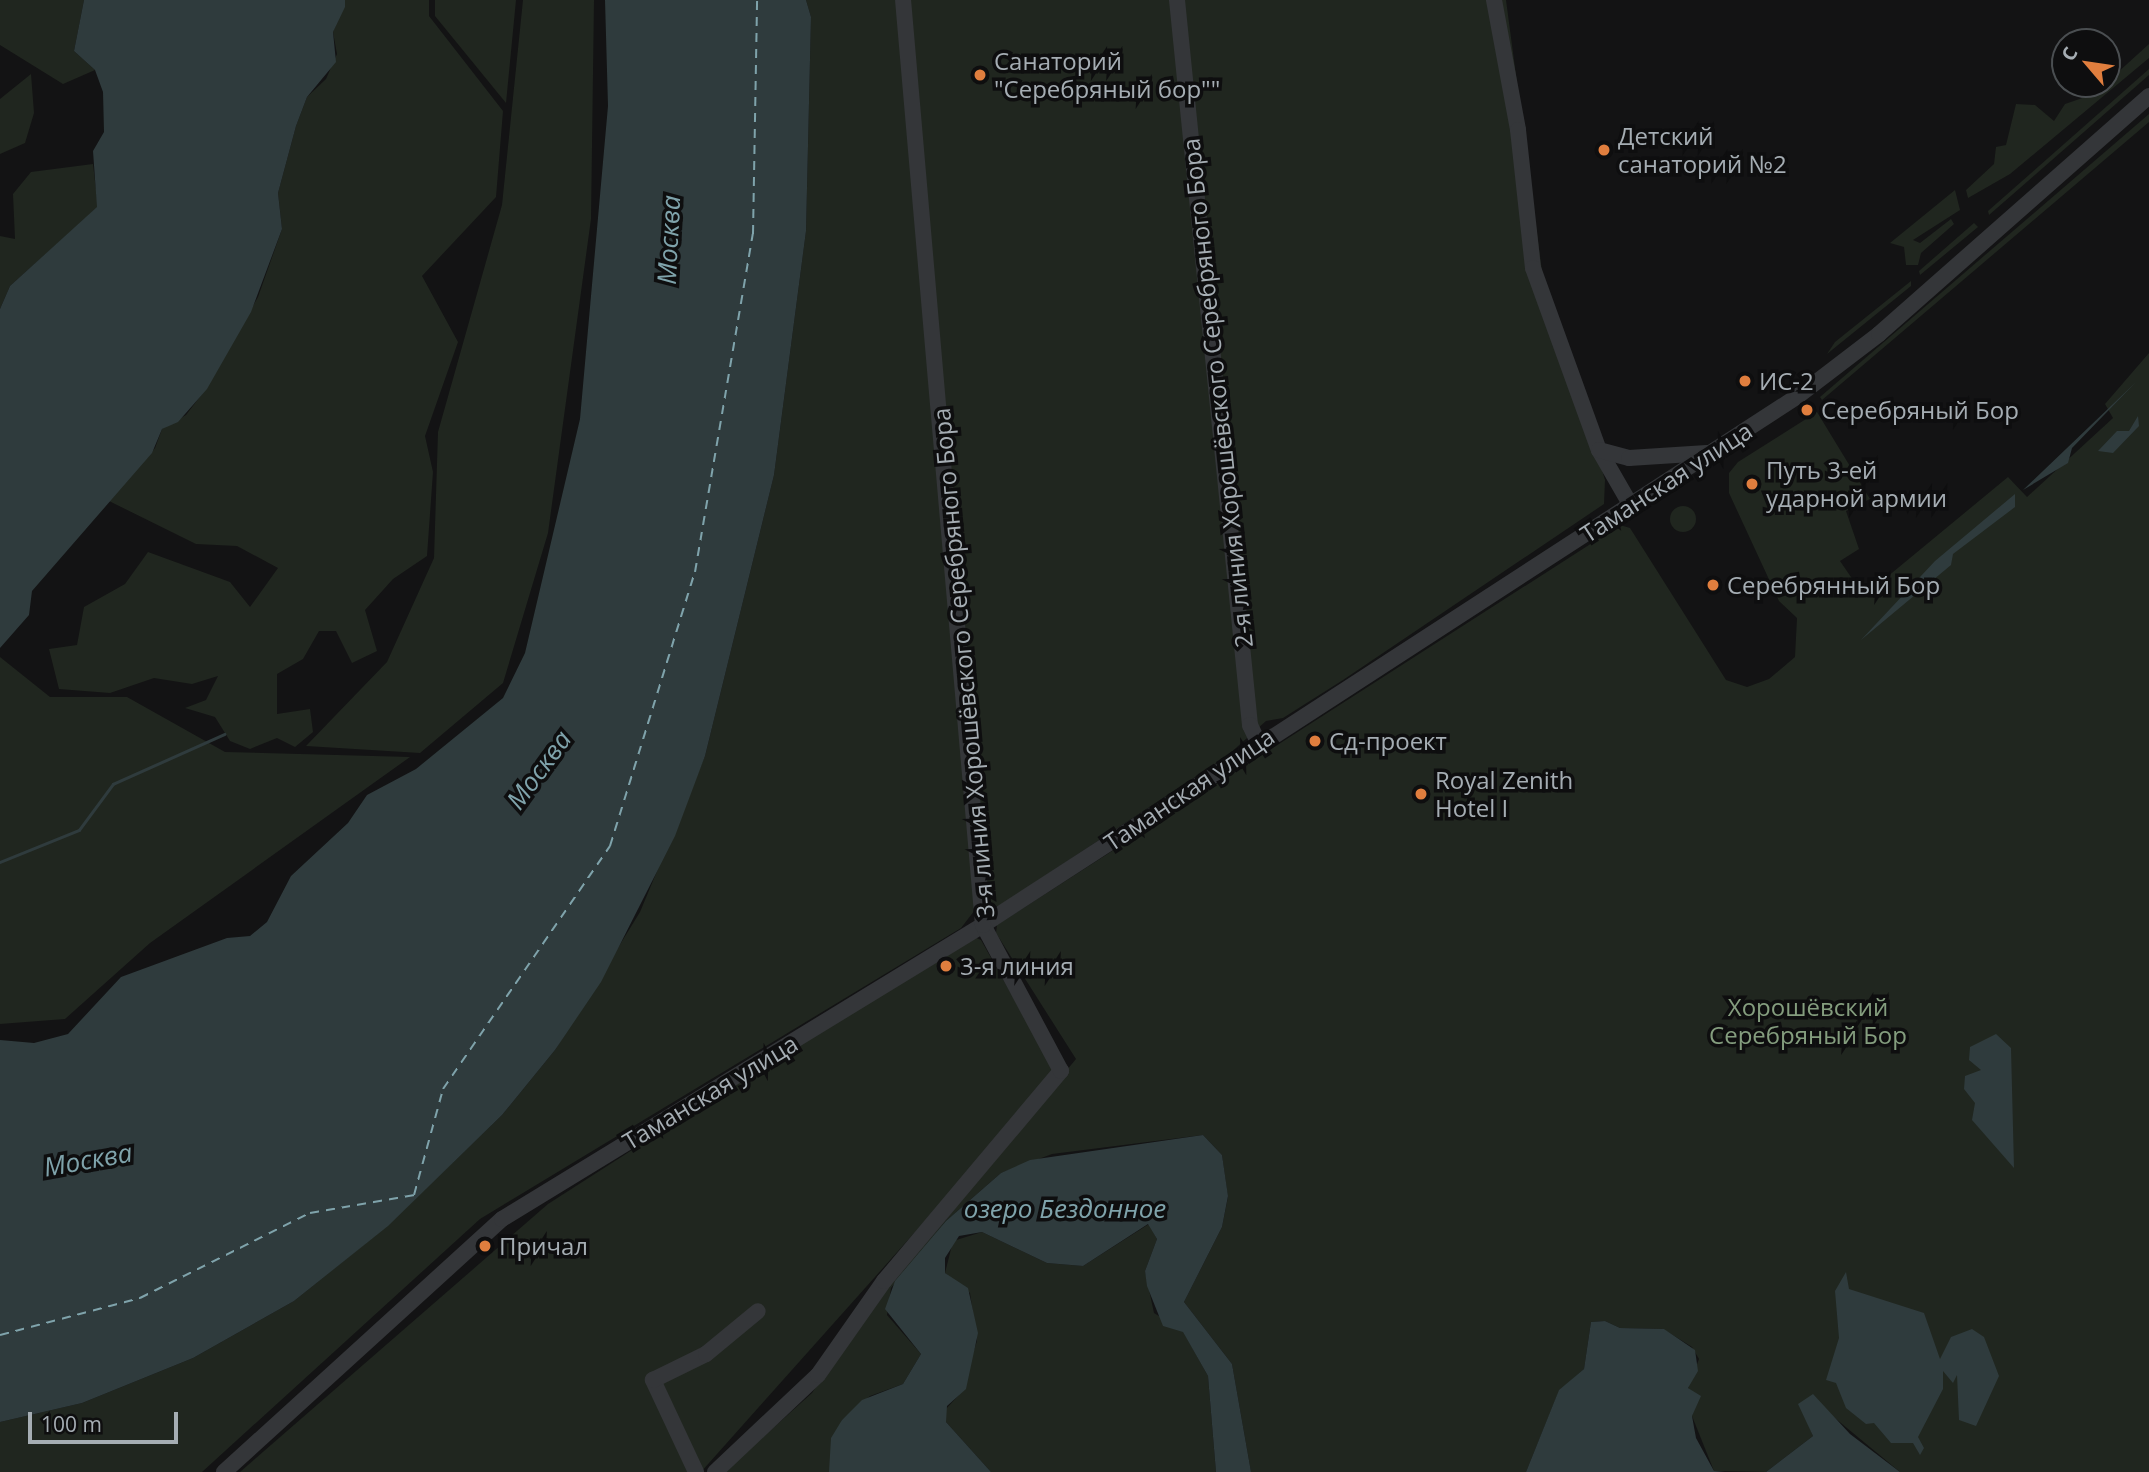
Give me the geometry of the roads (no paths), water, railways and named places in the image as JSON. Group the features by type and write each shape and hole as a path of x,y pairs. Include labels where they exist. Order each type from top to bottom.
{"street":[{"name":"3-я линия Хорошёвского Серебряного Бора","path":"715,1472 818,1376 884,1281 1061,1071 983,925 903,0"},
{"name":"2-я линия Хорошёвского Серебряного Бора","path":"1177,0 1250,725 1258,742"},
{"path":"1494,0 1533,268 1599,450 1626,498"},
{"name":"Таманская улица","path":"224,1472 502,1219 983,925 1626,498 1685,463 1723,447 1879,334 2149,96"},
{"path":"1599,450 1685,463"},
{"path":"1626,498 1623,468 1638,458"},
{"path":"696,1472 653,1380 706,1354 758,1311"}],"water":[{"path":"84,0 345,0 345,7 333,32 336,62 307,97 296,126 278,193 282,229 251,312 207,389 178,422 162,429 152,453 32,591 29,615 0,648 0,309 10,286 97,207 93,151 104,132 103,92 95,70 74,51"},
{"name":"Москва","path":"605,0 806,0 811,17 806,231 774,475 705,756 675,836 601,982 555,1050 502,1115 388,1226 294,1301 193,1358 82,1403 0,1422 0,1040 34,1043 68,1034 121,977 227,938 250,936 267,922 291,876 348,823 367,795 416,769 503,698 525,653 580,419 608,106"},
{"path":"2136,382 2072,448 2068,463 2023,490"},
{"path":"2138,416 2139,426 2113,453 2098,451 2117,431 2129,431"},
{"path":"2015,494 2015,507 1953,554 1951,565 1861,640 1935,561"},
{"path":"1996,1034 2011,1048 2014,1168 1972,1120 1975,1103 1964,1089 1965,1076 1981,1070 1969,1060 1970,1047"},
{"name":"озеро Бездонное","path":"1203,1135 1222,1155 1228,1196 1222,1227 1184,1302 1232,1364 1251,1472 1216,1472 1208,1376 1183,1332 1163,1326 1147,1286 1145,1271 1157,1239 1148,1224 1083,1266 1047,1263 982,1232 959,1236 945,1258 945,1273 968,1288 978,1333 966,1389 947,1406 946,1422 991,1472 829,1472 831,1438 842,1420 862,1400 903,1384 921,1354 885,1309 895,1281 946,1221 1001,1173 1030,1160"},
{"path":"1846,1272 1849,1289 1924,1313 1940,1359 1951,1337 1972,1329 1984,1337 1999,1376 1976,1426 1959,1420 1957,1375 1953,1383 1943,1371 1943,1389 1918,1437 1924,1448 1920,1455 1913,1443 1891,1443 1874,1423 1866,1424 1846,1408 1836,1383 1826,1380 1839,1338 1835,1291"},
{"path":"1605,1321 1620,1328 1664,1329 1695,1350 1698,1371 1688,1388 1701,1396 1692,1416 1696,1438 1714,1471 1725,1472 1526,1472 1559,1390 1584,1369 1591,1322"},
{"path":"1813,1394 1850,1434 1900,1472 1766,1472 1813,1436 1798,1404"}],"waterway":[{"path":"0,862 79,830 113,784 224,734"}],"place":[{"name":"Санаторий \"Серебряный бор\"\"","path":"980,75"},
{"name":"Детский санаторий №2","path":"1604,150"},
{"name":"ИС-2","path":"1745,381"},
{"name":"Серебряный Бор","path":"1807,410"},
{"name":"Путь 3-ей ударной армии","path":"1752,484"},
{"name":"Серебрянный Бор","path":"1713,585"},
{"name":"Сд-проект","path":"1315,741"},
{"name":"Royal Zenith Hotel I","path":"1421,794"},
{"name":"3-я линия","path":"946,966"},
{"name":"Причал","path":"485,1246"}],"park label":[{"name":"Хорошёвский Серебряный Бор","path":"1808,1021"}]}
